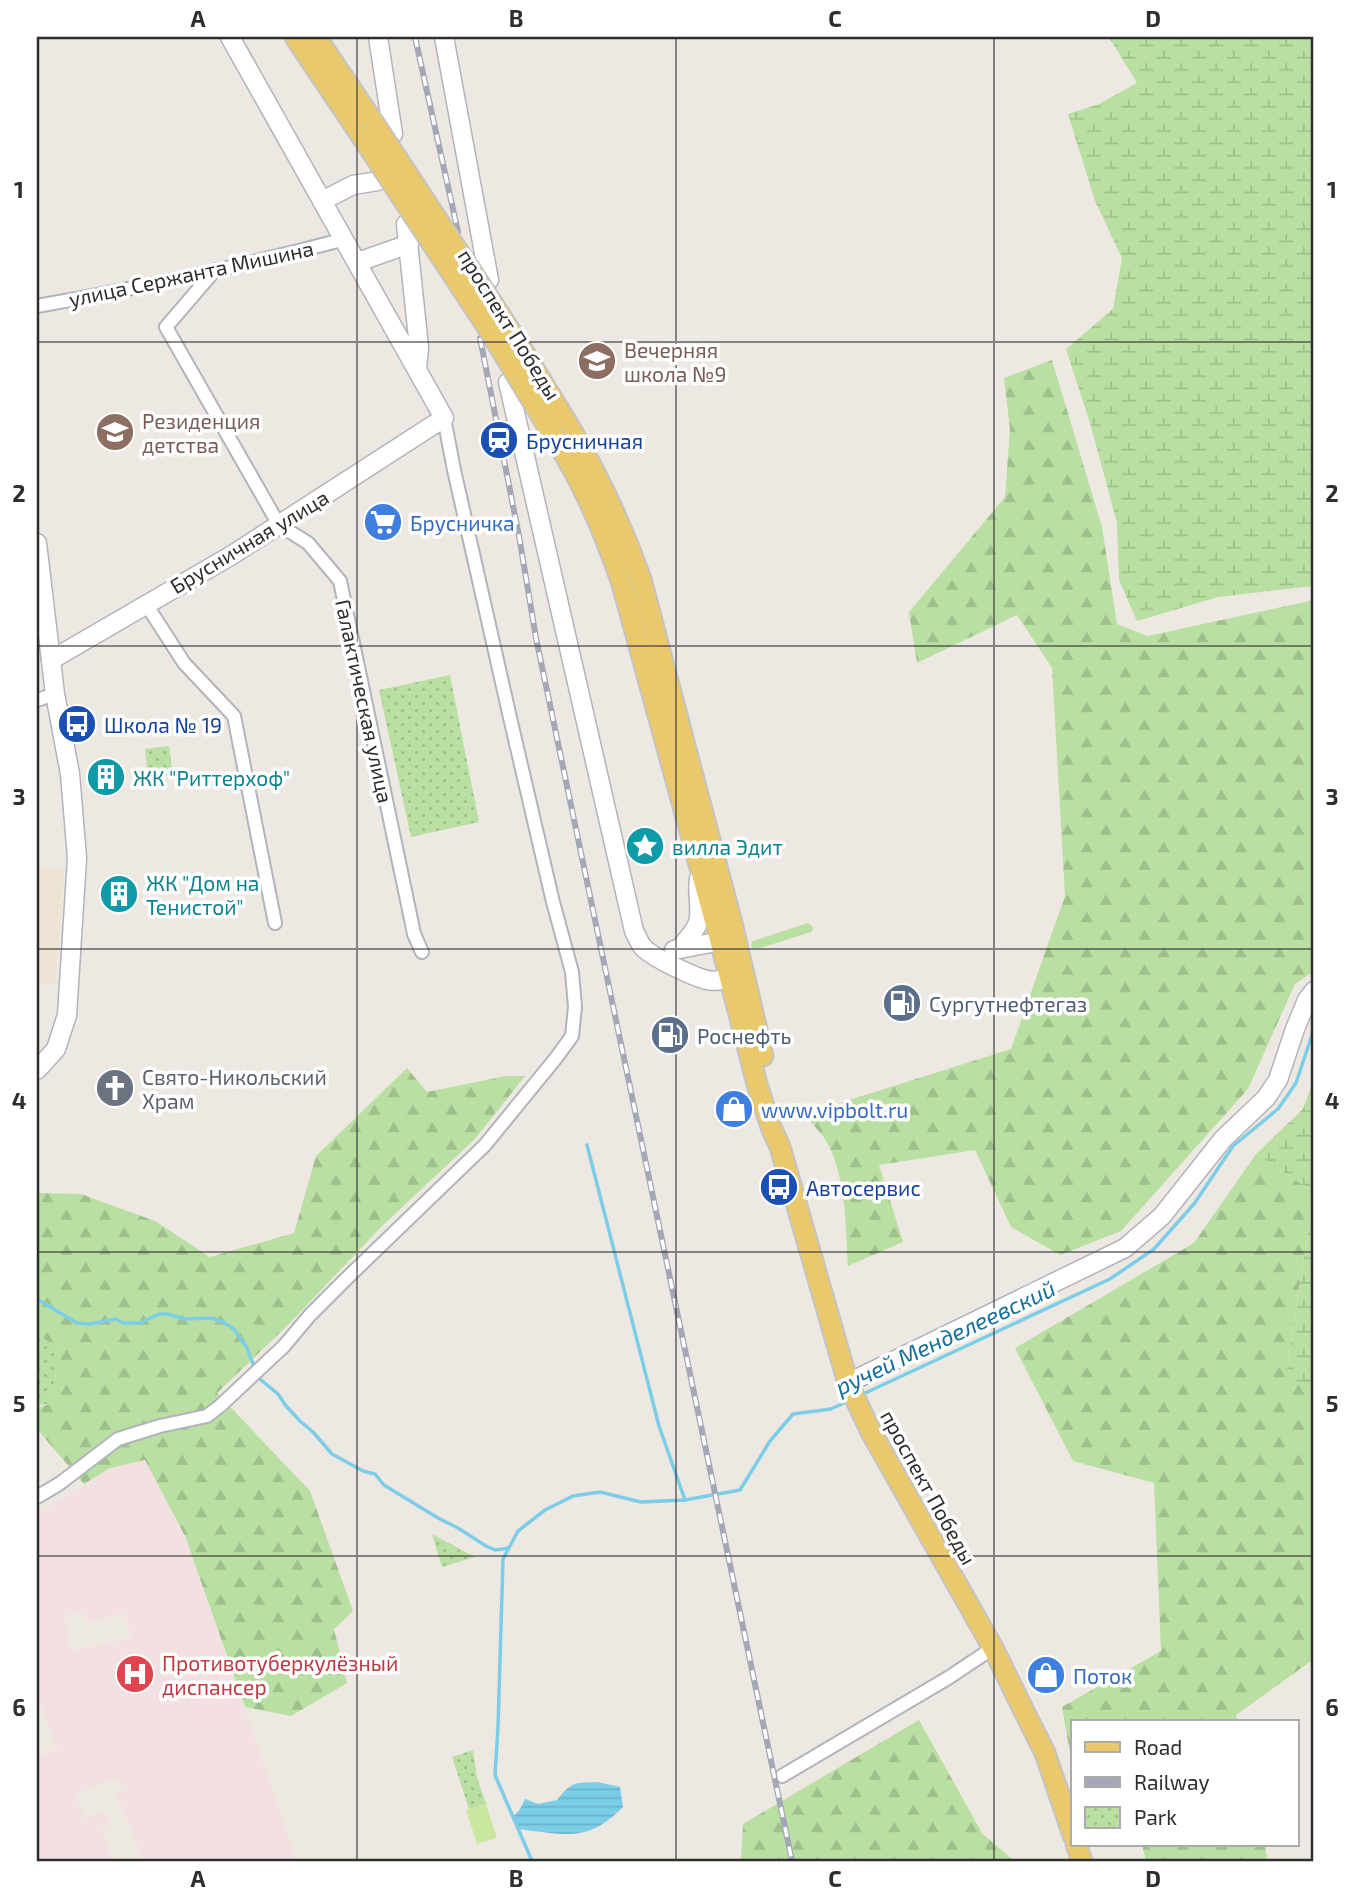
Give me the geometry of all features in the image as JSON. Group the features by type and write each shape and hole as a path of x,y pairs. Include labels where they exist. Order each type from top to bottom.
{"main road":[{"name":"проспект Победы","path":"295,37 367,128 517,341 587,454 623,529 641,579 727,940 779,1123 780,1147"},
{"name":"проспект Победы","path":"320,41 367,128 557,442 590,501 606,538 622,584 701,871 727,940 729,978 757,1084 780,1147 848,1383 859,1408 993,1648 1045,1753 1071,1829"}],"street":[{"path":"37,1497 59,1484 118,1439 207,1416 220,1406 284,1346 310,1315 356,1269 485,1145 572,1036 575,1007 572,972 505,696 444,418 230,37"},
{"path":"378,37 393,134"},
{"name":"проспект Победы","path":"444,37 489,280"},
{"path":"322,201 353,185 378,181"},
{"path":"406,224 419,347 417,369"},
{"name":"улица Сержанта Мишина","path":"37,306 268,260 345,239"},
{"path":"358,262 408,244"},
{"name":"Галактическая улица","path":"215,270 166,327 279,525 308,544 340,580 414,934 422,952"},
{"name":"проспект Победы","path":"508,382 634,931 643,948 692,975 709,981 729,978"},
{"name":"Брусничная улица","path":"51,660 232,555 444,418"},
{"path":"37,543 55,694 70,774 76,858 67,1015 56,1049 37,1070"},
{"path":"146,604 184,663 234,716 275,923"},
{"path":"37,700 55,694"},
{"path":"679,949 697,925 701,871"},
{"path":"654,956 727,940"},
{"path":"848,1383 1113,1254 1136,1239 1162,1216 1223,1139 1266,1098 1278,1080 1295,1029 1307,1000 1314,991"},
{"path":"782,1776 948,1678 993,1648"}],"shaded area":[{"path":"37,867 65,867 55,982 37,987"},
{"name":"Противотуберкулёзный диспансер","path":"145,1460 185,1536 297,1861 143,1861 116,1793 123,1790 118,1777 75,1794 85,1819 104,1811 110,1825 101,1829 114,1861 37,1861 37,1746 41,1756 58,1749 37,1696 37,1515 110,1468","holes":["84,1611 87,1622 125,1613 131,1638 72,1651 64,1616"]}],"green space":[{"path":"1109,37 1314,37 1314,586 1218,597 1137,621 1119,580 1117,523 1090,423 1066,349 1113,309 1122,258 1095,201 1068,114 1099,104 1137,83"},
{"path":"1052,360 1102,527 1117,624 1148,636 1314,600 1314,971 1295,984 1248,1089 1121,1231 1060,1255 1011,1227 975,1150 879,1165 903,1242 848,1266 845,1216 837,1166 823,1136 805,1114 1011,1049 1065,896 1052,668 1017,615 917,663 909,612 1005,497 1010,429 1004,378"},
{"path":"450,675 479,822 411,837 379,690"},
{"path":"169,746 173,775 148,778 145,749"},
{"path":"808,923 813,929 811,932 757,949 752,948 753,941"},
{"path":"407,1068 427,1092 506,1076 525,1076 475,1139 382,1226 286,1327 217,1393 310,1491 353,1611 334,1629 347,1683 291,1716 245,1707 185,1536 145,1460 110,1468 84,1484 37,1429 37,1408 49,1404 61,1351 37,1334 37,1193 81,1194 155,1221 210,1257 294,1233 316,1156"},
{"path":"1314,1079 1314,1192 1256,1154 1303,1109"},
{"path":"1256,1154 1314,1192 1287,1368 1314,1404 1314,1659 1236,1715 1237,1720 1071,1720 1071,1759 1062,1707 1161,1651 1154,1483 1073,1461 1015,1348 1194,1243"},
{"path":"1314,1192 1314,1404 1287,1369"},
{"path":"37,1334 61,1351 49,1404 37,1405"},
{"path":"432,1534 475,1557 442,1567"},
{"path":"919,1720 982,1833 1014,1861 741,1861 743,1824"},
{"path":"473,1750 477,1777 486,1804 469,1809 452,1757"},
{"path":"486,1804 497,1838 477,1844 466,1810"},
{"path":"1142,1846 1265,1846 1267,1861 1146,1861"}],"water":[{"path":"598,1782 620,1787 623,1807 598,1827 574,1834 517,1829 512,1818 525,1799 538,1804 557,1800 574,1784"}],"waterway":[{"name":"ручей Менделеевский","path":"861,1395 1110,1279 1154,1249 1194,1204 1233,1146 1278,1109 1296,1083 1314,1029"},
{"path":"587,1145 659,1426 685,1500"},
{"path":"37,1299 77,1323 90,1324 116,1319 123,1323 140,1323 159,1314 184,1319 212,1318 234,1329 247,1348 255,1369"},
{"path":"258,1376 278,1394 332,1454 363,1471 375,1474 384,1485 486,1546 495,1550 509,1548"},
{"name":"ручей Менделеевский","path":"532,1861 495,1775 503,1559 518,1531 545,1510 573,1496 600,1492 641,1502 685,1500 740,1490 770,1441 793,1414 831,1409 848,1401"}],"railway":[{"path":"415,37 458,232"},
{"path":"480,338 536,638 792,1861"}],"place":[{"name":"Вечерняя школа №9","path":"597,361"},
{"name":"Резиденция детства","path":"115,432"},
{"name":"Брусничная","path":"499,440"},
{"name":"Брусничка","path":"383,522"},
{"name":"Школа № 19","path":"77,724"},
{"name":"ЖК \"Риттерхоф\"","path":"106,777"},
{"name":"вилла Эдит","path":"645,846"},
{"name":"ЖК \"Дом на Тенистой\"","path":"119,894"},
{"name":"Сургутнефтегаз","path":"902,1003"},
{"name":"Роснефть","path":"670,1035"},
{"name":"Свято-Никольский Храм","path":"115,1088"},
{"name":"www.vipbolt.ru","path":"734,1109"},
{"name":"Автосервис","path":"779,1187"},
{"name":"Противотуберкулёзный диспансер","path":"135,1674"},
{"name":"Поток","path":"1046,1675"}]}
